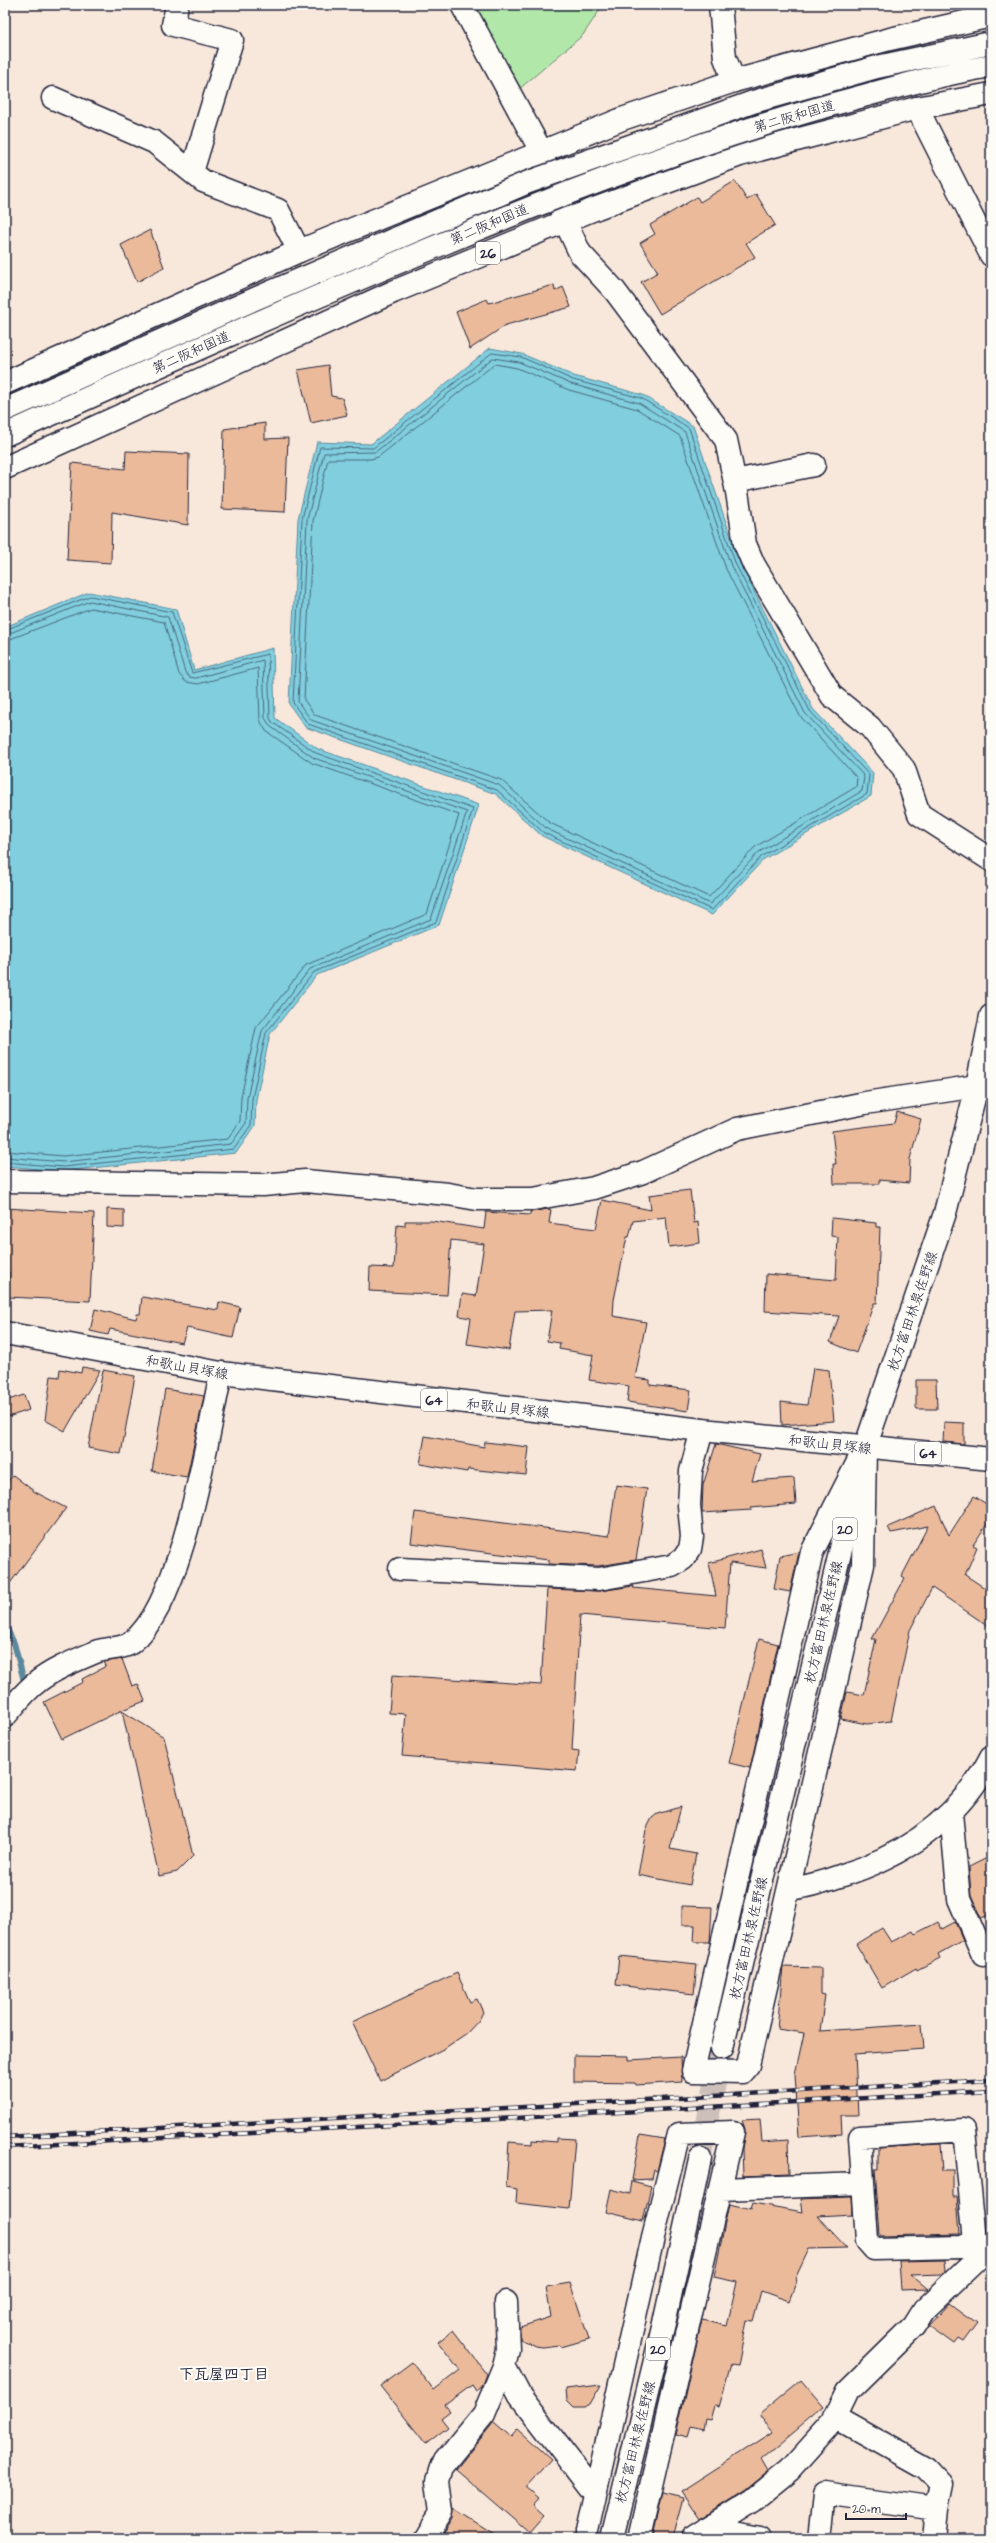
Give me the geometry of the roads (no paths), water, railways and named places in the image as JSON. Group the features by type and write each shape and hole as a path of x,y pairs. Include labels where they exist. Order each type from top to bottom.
{"main road":[{"path":"177,5 173,25 232,40 192,172"},
{"path":"462,5 541,151 565,221 580,253 615,291 726,440 736,486 745,544 754,565 832,696 870,727 904,769 919,814 991,860"},
{"path":"720,5 725,58 734,81"},
{"path":"5,383 299,251 622,119 734,81 890,39 991,16"},
{"name":"第二阪和国道","path":"5,410 257,298 526,183 753,102 877,67 991,43"},
{"name":"第二阪和国道","path":"5,435 285,309 528,207 653,160 754,127 879,91 991,66"},
{"name":"26","path":"5,468 393,292 565,221 740,155 917,108 991,94"},
{"path":"53,98 154,142 203,181 278,210 299,251"},
{"path":"917,108 991,255"},
{"path":"736,486 814,465"},
{"name":"枚方富田林泉佐野線","path":"722,2048 865,1448 945,1213 984,1088 991,1016"},
{"path":"5,1181 262,1185 305,1181 448,1194 477,1199 533,1199 594,1188 643,1172 737,1129 865,1103 984,1088"},
{"name":"和歌山貝塚線","path":"5,1333 221,1373 702,1430 865,1448 991,1459"},
{"path":"5,1716 36,1683 70,1664 100,1651 131,1643 151,1623 164,1598 190,1518 221,1373"},
{"path":"400,1569 599,1579 672,1566 684,1559 690,1549 692,1537 689,1505 691,1471 702,1430"},
{"path":"865,1448 863,1565 790,1888 748,2065 742,2072 693,2071 812,1552 865,1448"},
{"path":"790,1888 805,1887 863,1869 908,1848 938,1826 951,1813 982,1776 991,1757"},
{"path":"951,1813 959,1899 983,1955"},
{"path":"964,2130 983,2246 874,2249 867,2241 860,2137 964,2130"},
{"path":"587,2538 595,2493 653,2237 679,2134 733,2132 639,2538"},
{"name":"枚方富田林泉佐野線","path":"612,2538 665,2319 700,2159"},
{"path":"720,2189 863,2184"},
{"path":"701,2533 753,2500 790,2470 835,2417 848,2391 914,2326 924,2310 983,2246"},
{"path":"425,2538 441,2512 437,2481 441,2467 484,2414 504,2366 508,2349 506,2302"},
{"path":"504,2366 520,2396 595,2493"},
{"path":"835,2417 926,2468 941,2484 936,2509 933,2538"},
{"path":"819,2538 824,2493 936,2509"},
{"path":"701,2533 759,2538"}],"water":[{"path":"490,348 522,354 574,376 643,395 693,426 740,563 813,709 873,773 871,796 764,859 712,915 542,836 496,794 305,727 289,704 298,519 317,442 371,444"},
{"path":"89,592 176,609 194,670 273,648 275,718 318,749 479,805 439,925 317,975 270,1034 256,1100 255,1126 236,1153 63,1171 5,1166 5,627"}],"waterway":[{"path":"5,1625 14,1643 25,1685"}],"tunnel":[{"path":"700,2159 722,2048"}],"railway":[{"path":"5,2137 991,2080"},
{"path":"5,2147 991,2091"}],"district":[{"name":"下瓦屋四丁目","path":"224,2374"}]}
